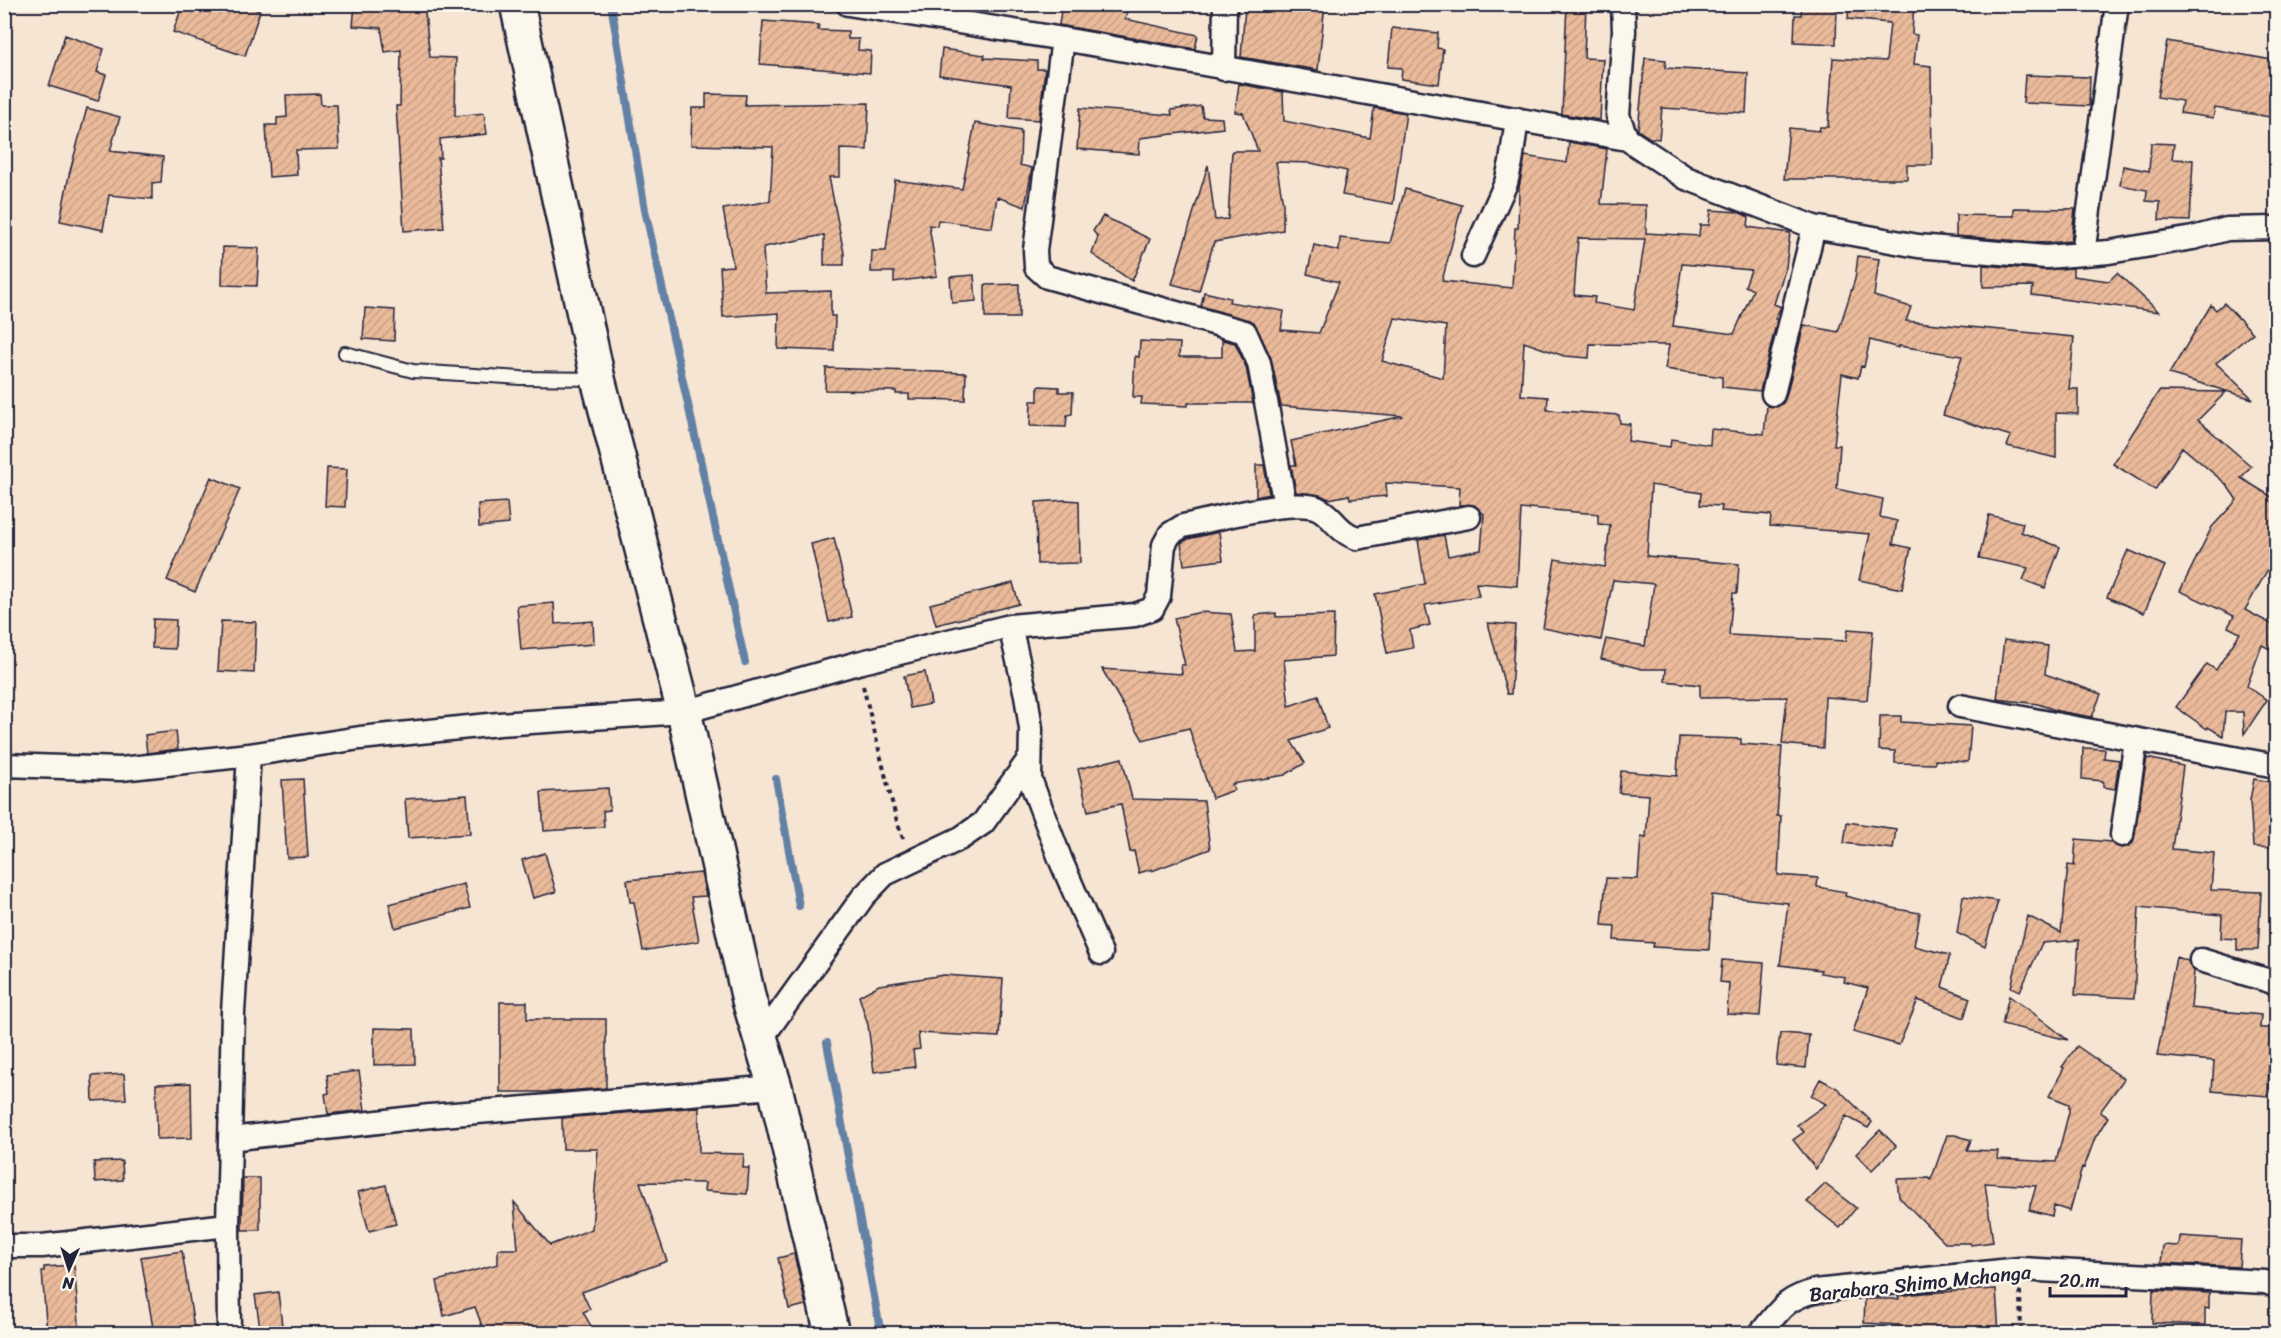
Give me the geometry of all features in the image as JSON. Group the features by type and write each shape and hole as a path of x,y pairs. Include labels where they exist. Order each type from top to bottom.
{"street":[{"path":"517,4 598,378 684,712 748,1000 775,1087 832,1334"},
{"path":"848,4 1063,39 1627,139 1686,178 1814,227 1918,246 2046,257 2109,252 2193,238 2227,229 2277,228"},
{"path":"1224,69 1225,4"},
{"path":"1623,4 1624,31 1618,116 1627,139"},
{"path":"2083,254 2117,4"},
{"path":"1063,39 1035,250 1036,267 1047,278 1245,332 1259,363 1285,506"},
{"path":"1473,256 1506,183 1517,119"},
{"path":"1773,394 1814,227"},
{"path":"4,765 121,769 249,755 360,738 499,724 684,712 858,663 1010,626 1136,615 1152,609 1159,596 1164,545 1170,534 1184,526 1285,506 1315,507 1326,514 1345,534 1357,538 1469,517"},
{"path":"1010,626 1026,695 1031,729 1030,779 1061,861 1101,953"},
{"path":"1960,706 2277,766"},
{"path":"2122,836 2136,740"},
{"path":"229,1334 228,1225 233,1012 249,755"},
{"path":"760,1039 863,897 885,874 961,838 984,823 1030,758"},
{"path":"2201,960 2277,983"},
{"path":"231,1139 430,1116 775,1087"},
{"path":"4,1246 42,1246 228,1225"},
{"name":"Barabara Shimo Mchanga","path":"1760,1334 1783,1305 1806,1293 2020,1269 2265,1282 2277,1286"}],"lane":[{"path":"345,353 413,371 521,378 598,378"}],"path":[{"path":"858,663 896,818 911,861"},
{"path":"2020,1269 2021,1334"}],"building":[{"path":"183,4 239,4 260,11 245,56 173,32"},
{"path":"355,4 424,4 430,57 456,58 455,116 484,113 487,134 440,139 441,158 438,158 444,228 404,231 396,106 400,106 401,50 385,52 381,28 353,26"},
{"path":"1062,4 1082,4 1127,12 1125,19 1198,35 1195,49 1059,25"},
{"path":"1304,4 1325,4 1318,70 1241,57 1245,7 1304,11"},
{"path":"1567,4 1586,4 1584,58 1603,59 1600,120 1562,114"},
{"path":"1802,4 1837,4 1836,44 1794,42 1795,15 1801,15"},
{"path":"1849,4 1914,4 1912,34 1917,35 1914,64 1931,66 1932,165 1907,165 1907,179 1784,179 1789,128 1819,131 1820,127 1828,127 1833,58 1886,61 1890,23 1848,19"},
{"path":"763,21 819,25 818,30 848,31 848,39 859,39 858,50 871,51 870,73 760,64"},
{"path":"1392,28 1438,33 1437,48 1443,49 1439,84 1401,79 1402,68 1388,67"},
{"path":"65,35 104,49 97,72 106,75 98,101 49,86"},
{"path":"2167,41 2277,61 2277,118 2215,108 2213,118 2180,113 2182,101 2157,97"},
{"path":"942,49 985,55 984,58 1037,61 1037,69 1045,69 1039,120 1009,118 1011,85 939,75"},
{"path":"1645,58 1666,60 1665,68 1748,73 1746,113 1662,108 1659,139 1650,138 1638,130"},
{"path":"2025,75 2090,77 2089,106 2023,103"},
{"path":"1239,84 1283,92 1284,121 1370,138 1374,108 1406,113 1393,204 1342,195 1347,171 1311,163 1276,162 1283,204 1283,230 1214,242 1199,291 1172,284 1208,165 1215,220 1228,219 1232,151 1258,151 1243,113 1235,112"},
{"path":"320,94 321,105 337,105 339,149 296,150 297,175 269,177 266,125 277,125 277,118 287,117 286,95"},
{"path":"706,94 746,95 745,105 869,103 867,150 840,149 840,177 829,177 844,253 844,265 824,265 824,235 763,249 766,293 831,291 831,316 835,316 834,351 778,349 779,313 723,317 720,267 733,266 723,209 770,201 773,147 691,145 692,108 706,108"},
{"path":"1201,106 1203,117 1222,118 1223,128 1140,138 1139,154 1077,149 1080,108 1172,115 1171,110"},
{"path":"87,108 120,117 110,151 163,157 161,182 152,183 152,199 109,195 103,230 60,221 69,175"},
{"path":"975,123 1021,131 1020,165 1032,168 1025,207 997,197 992,228 938,220 937,226 929,225 937,276 894,282 894,272 871,272 872,251 886,251 895,180 962,189"},
{"path":"1569,142 1607,149 1601,204 1646,205 1646,233 1699,236 1700,225 1709,225 1711,210 1738,212 1749,217 1748,227 1790,233 1786,267 1774,304 1781,307 1775,319 1777,320 1760,391 1722,387 1722,377 1665,369 1669,345 1590,344 1589,358 1564,356 1524,342 1521,395 1548,397 1547,410 1619,415 1620,423 1630,424 1628,441 1670,447 1671,439 1710,445 1711,429 1764,434 1767,406 1777,407 1786,397 1804,325 1838,332 1855,279 1858,256 1879,259 1874,296 1911,307 1906,321 2074,337 2069,389 2078,389 2078,414 2056,413 2056,458 2007,446 2011,436 1943,415 1962,356 1899,346 1899,348 1870,340 1864,367 1861,366 1858,378 1842,374 1834,445 1840,445 1837,489 1883,499 1880,517 1897,521 1893,544 1911,548 1902,589 1859,580 1870,534 1770,526 1771,515 1721,511 1722,506 1700,505 1701,493 1651,485 1647,556 1739,564 1737,593 1733,593 1729,635 1846,641 1848,629 1873,631 1867,700 1825,697 1823,748 1782,744 1787,697 1700,698 1700,685 1665,681 1666,669 1642,669 1601,659 1606,639 1645,646 1654,584 1613,580 1601,640 1543,628 1555,559 1605,567 1610,525 1598,524 1598,514 1521,509 1517,586 1476,583 1479,596 1425,605 1430,625 1410,630 1413,648 1387,653 1375,594 1425,584 1418,540 1444,535 1448,556 1481,550 1484,514 1474,505 1459,505 1460,487 1386,483 1387,496 1350,499 1349,495 1329,499 1320,495 1296,492 1291,465 1296,465 1291,441 1403,416 1281,406 1271,358 1254,322 1201,306 1204,292 1230,298 1229,302 1284,311 1281,330 1319,333 1339,282 1307,274 1314,245 1339,251 1340,238 1390,243 1405,189 1462,205 1442,281 1512,288 1515,228 1518,228 1519,188 1525,156 1567,163","holes":["1578,238 1645,239 1634,310 1594,303 1595,297 1574,295","1682,264 1751,270 1745,286 1753,290 1734,334 1673,326","1395,318 1446,326 1443,378 1382,361"]},
{"path":"2151,143 2174,144 2172,159 2193,160 2190,221 2159,220 2160,202 2146,201 2147,190 2120,185 2123,166 2149,171"},
{"path":"2014,208 2075,209 2071,241 2046,243 1956,236 1956,215 2014,216"},
{"path":"1103,216 1150,239 1132,281 1092,254 1098,237 1093,231"},
{"path":"223,247 259,248 257,286 222,285"},
{"path":"1983,265 2045,270 2073,268 2073,276 2109,281 2117,273 2159,312 2032,295 2033,286 1983,287"},
{"path":"974,275 976,301 952,303 950,277"},
{"path":"1019,284 1019,318 985,318 985,285"},
{"path":"2224,303 2253,333 2216,363 2253,399 2169,374 2211,305 2216,310"},
{"path":"365,308 395,310 394,341 363,339"},
{"path":"1222,340 1235,343 1246,367 1253,403 1188,403 1188,406 1141,404 1142,397 1133,397 1135,356 1139,357 1140,341 1180,343 1179,357 1222,357"},
{"path":"826,368 966,373 965,400 909,399 909,394 896,394 896,391 825,390"},
{"path":"1038,386 1059,387 1059,392 1073,392 1072,414 1067,415 1066,427 1030,426 1031,401 1038,401"},
{"path":"2159,391 2226,392 2198,420 2251,466 2241,478 2277,500 2277,553 2245,610 2277,627 2277,636 2270,649 2262,645 2247,686 2267,700 2244,734 2243,712 2225,712 2223,736 2208,727 2207,729 2176,707 2207,664 2216,670 2240,633 2228,627 2234,616 2180,591 2212,527 2237,500 2226,484 2182,447 2155,490 2113,464"},
{"path":"1256,465 1264,465 1269,494 1256,497"},
{"path":"327,468 347,469 345,507 325,506"},
{"path":"211,477 240,489 195,592 167,580"},
{"path":"1079,501 1080,563 1037,564 1036,502"},
{"path":"507,502 509,524 479,527 478,504"},
{"path":"1989,515 2023,523 2021,532 2060,547 2045,588 2023,580 2028,568 1979,558"},
{"path":"1219,532 1223,560 1184,565 1181,543 1188,539"},
{"path":"834,538 852,617 829,622 811,544"},
{"path":"2128,550 2165,566 2144,613 2107,597"},
{"path":"1013,583 1019,604 936,625 930,604"},
{"path":"554,603 555,624 593,621 594,644 521,650 517,606"},
{"path":"1201,612 1231,614 1237,652 1255,651 1255,615 1276,613 1276,617 1334,615 1333,656 1284,660 1289,706 1318,696 1328,728 1291,741 1305,763 1285,775 1232,784 1234,790 1212,798 1189,728 1143,740 1102,669 1182,674 1181,665 1185,665 1174,618"},
{"path":"153,619 176,620 175,649 152,648"},
{"path":"221,621 256,622 254,673 218,671"},
{"path":"1488,623 1515,625 1511,694 1507,694"},
{"path":"2004,640 2048,646 2045,674 2101,694 2092,717 2058,711 2038,704 1997,699"},
{"path":"925,672 931,704 910,708 904,676"},
{"path":"1880,716 1901,716 1901,722 1971,726 1968,762 1935,760 1935,764 1895,763 1895,751 1879,750"},
{"path":"176,731 178,749 147,753 145,735"},
{"path":"1679,737 1741,739 1741,744 1782,747 1777,816 1781,816 1778,875 1818,878 1817,887 1846,892 1845,896 1920,913 1914,946 1950,955 1942,987 1970,998 1964,1018 1918,1000 1899,1045 1853,1032 1868,988 1844,982 1845,977 1820,973 1821,970 1780,965 1788,903 1712,895 1709,950 1653,947 1654,943 1614,940 1615,926 1602,925 1606,878 1638,879 1641,837 1646,838 1649,795 1619,793 1621,771 1677,776"},
{"path":"2083,748 2105,749 2104,758 2119,760 2115,789 2103,787 2103,781 2082,779"},
{"path":"1122,758 1132,799 1204,801 1210,849 1152,871 1152,869 1139,873 1134,851 1130,852 1121,804 1088,811 1078,769"},
{"path":"2147,758 2183,766 2172,849 2214,853 2211,890 2261,892 2258,950 2237,950 2237,939 2221,938 2222,915 2139,907 2134,998 2075,995 2079,940 2042,943 2020,991 2011,987 2028,916 2061,933 2068,865 2074,866 2076,839 2111,842 2121,848 2133,843"},
{"path":"303,779 308,857 287,858 282,780"},
{"path":"2254,779 2277,783 2277,848 2253,847 2250,800"},
{"path":"608,788 610,810 603,811 604,827 544,831 541,792"},
{"path":"467,795 470,834 408,838 405,799"},
{"path":"1847,822 1896,829 1893,849 1844,843"},
{"path":"545,853 556,892 533,898 522,860"},
{"path":"701,873 706,896 691,897 699,941 643,951 634,902 630,902 627,880"},
{"path":"464,884 470,908 395,928 389,904"},
{"path":"1963,896 1998,901 1985,947 1957,933"},
{"path":"2176,957 2188,961 2194,971 2191,1008 2261,1015 2260,1028 2270,1028 2268,1096 2212,1091 2214,1061 2157,1056"},
{"path":"1722,960 1764,963 1760,1016 1727,1014 1729,983 1720,982"},
{"path":"944,975 1003,979 999,1037 918,1033 920,1049 913,1050 915,1067 874,1072 868,1025 859,996 879,985"},
{"path":"2009,996 2028,1009 2068,1040 2002,1024"},
{"path":"500,1002 527,1002 527,1019 606,1019 606,1088 551,1092 500,1092"},
{"path":"374,1028 414,1029 415,1064 374,1065"},
{"path":"1780,1033 1809,1035 1806,1068 1776,1065"},
{"path":"2077,1046 2124,1079 2100,1112 2108,1117 2095,1138 2084,1168 2082,1167 2070,1211 2054,1206 2052,1216 2029,1210 2036,1186 1985,1183 1993,1242 1971,1245 1970,1243 1945,1243 1899,1197 1897,1179 1929,1178 1931,1180 1947,1135 1971,1140 1967,1150 1998,1151 1997,1159 2056,1162 2069,1104 2049,1096 2064,1068 2062,1067"},
{"path":"359,1071 365,1110 328,1114 325,1094 329,1093 327,1075"},
{"path":"124,1074 126,1099 93,1101 92,1076"},
{"path":"1820,1079 1837,1088 1872,1122 1868,1128 1846,1116 1816,1169 1793,1140 1804,1132 1797,1125 1826,1104 1811,1096"},
{"path":"191,1083 192,1138 157,1139 156,1084"},
{"path":"699,1107 699,1153 744,1154 743,1168 749,1168 747,1194 704,1191 705,1183 640,1182 667,1261 582,1292 590,1309 583,1312 591,1326 566,1334 485,1334 475,1307 444,1316 437,1281 498,1264 498,1249 518,1249 514,1202 550,1245 592,1229 598,1149 563,1149 562,1118"},
{"path":"1880,1130 1896,1146 1872,1170 1856,1154"},
{"path":"122,1161 123,1180 95,1182 94,1162"},
{"path":"243,1178 260,1178 260,1230 242,1230"},
{"path":"1825,1184 1856,1208 1840,1228 1807,1202"},
{"path":"386,1185 396,1224 369,1231 358,1192"},
{"path":"2180,1236 2241,1240 2239,1267 2161,1263 2163,1245 2179,1246"},
{"path":"182,1251 195,1334 154,1334 141,1257"},
{"path":"794,1254 806,1305 789,1309 778,1258"},
{"path":"74,1265 80,1334 47,1334 42,1271 44,1267"},
{"path":"1996,1289 1999,1334 1900,1334 1899,1325 1864,1323 1865,1299 1899,1299 1898,1296 1923,1293"},
{"path":"2153,1290 2209,1293 2209,1309 2205,1308 2205,1325 2152,1323"},
{"path":"278,1292 283,1334 261,1334 255,1295"}],"waterway":[{"path":"611,4 645,210 745,662"},
{"path":"776,779 799,906"},
{"path":"827,1043 881,1334"}]}
